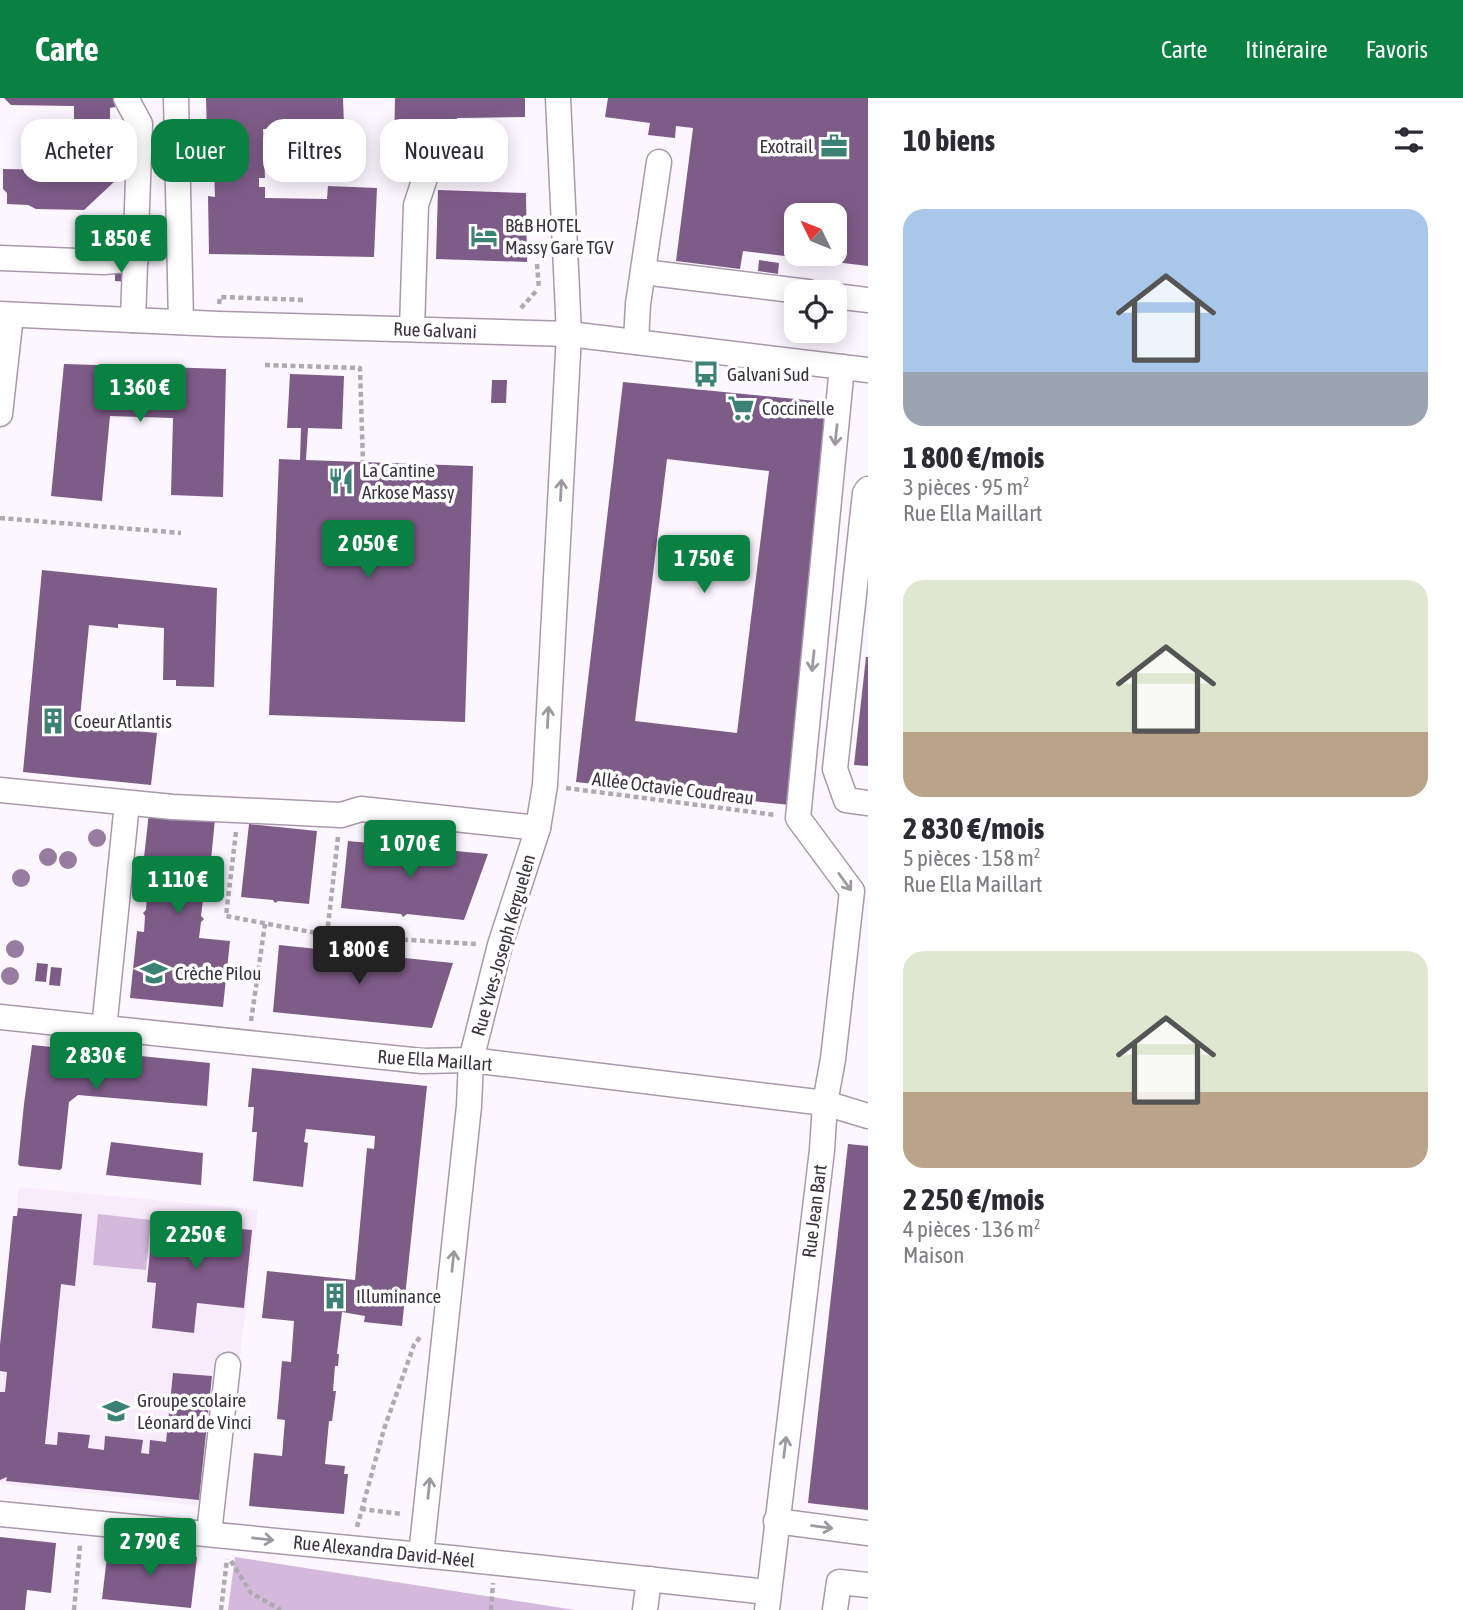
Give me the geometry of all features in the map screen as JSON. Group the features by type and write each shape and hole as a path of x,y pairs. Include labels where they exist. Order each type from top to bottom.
{"street":[{"path":"126,98 140,124 133,320"},
{"path":"176,98 181,322"},
{"name":"Rue Yves-Joseph Kerguelen","path":"421,1555 469,1106 471,1060 500,945 538,828 545,785 569,334 558,98"},
{"path":"636,342 659,162"},
{"path":"412,329 416,205 424,182"},
{"path":"0,258 104,262 136,259"},
{"path":"643,272 784,289"},
{"path":"847,297 868,300"},
{"path":"0,414 5,314"},
{"name":"Rue Galvani","path":"5,314 569,334 868,370"},
{"path":"801,823 842,367"},
{"path":"868,489 865,493 835,769 846,800 868,803"},
{"path":"0,790 127,803 239,810 341,815 362,809 538,828"},
{"path":"104,1029 127,803"},
{"name":"Rue Jean Bart","path":"767,1601 852,891 801,823"},
{"name":"Rue Ella Maillart","path":"0,1017 422,1061 471,1060 825,1103 868,1116"},
{"path":"209,1534 228,1365"},
{"name":"Rue Alexandra David-Néel","path":"0,1514 649,1579 767,1601"},
{"path":"777,1518 868,1532"},
{"path":"645,1610 649,1579"},
{"path":"835,1610 839,1582 868,1586"}],"path":[{"path":"523,308 538,289"},
{"path":"265,365 360,368 363,463"},
{"path":"0,518 181,533"},
{"name":"Allée Octavie Coudreau","path":"545,785 801,823"},
{"path":"239,810 226,916 327,935 500,945"},
{"path":"327,935 341,815"},
{"path":"251,1022 265,924"},
{"path":"356,1528 384,1429 414,1345 426,1330"},
{"path":"361,1509 405,1515"},
{"path":"74,1610 80,1540"},
{"path":"221,1610 227,1554 251,1593 281,1610"},
{"path":"491,1610 492,1595"},
{"path":"222,1599 227,1610"}],"shaded area":[{"name":"Groupe scolaire Léonard de Vinci","path":"19,1187 258,1210 221,1508 0,1484 0,1338"},
{"path":"98,1214 151,1220 146,1270 93,1265"},
{"path":"235,1557 575,1610 228,1610"}],"building":[{"path":"4,98 115,98 115,107 110,108 110,119 74,119 74,106 11,105"},
{"path":"206,98 343,98 344,119 263,119 263,178 259,178 259,187 265,187 265,198 327,199 328,186 377,188 374,257 209,254 208,196 215,197 214,182 249,182 249,119 207,119"},
{"path":"395,98 525,98 525,117 395,119"},
{"path":"608,98 868,98 868,266 847,263 847,203 784,203 784,256 743,251 740,269 676,261 693,128 676,126 675,138 648,135 650,123 605,117"},
{"path":"3,169 21,169 21,182 114,182 84,210 36,209 28,205 7,204 7,193 3,189"},
{"path":"438,190 526,193 527,262 436,259"},
{"path":"759,260 779,263 778,274 758,271"},
{"path":"126,267 128,282 115,281 115,270"},
{"path":"64,364 226,369 223,497 171,495 173,418 110,416 102,501 51,496"},
{"path":"290,374 344,376 342,429 308,428 306,460 473,466 465,722 269,715 279,459 300,460 301,428 287,428"},
{"path":"492,380 507,380 506,403 491,403"},
{"path":"623,382 826,402 790,805 576,782","holes":["667,459 769,471 737,733 635,721"]},
{"path":"42,570 217,588 214,687 176,686 176,680 163,680 164,628 118,624 118,628 89,625 77,725 157,733 151,785 23,772"},
{"path":"868,657 868,766 854,765"},
{"path":"149,812 215,819 207,901 203,900 201,916 204,919 201,922 199,938 230,941 223,1007 130,998 137,931 144,932 143,913 146,910 147,895 140,894"},
{"path":"249,824 317,831 309,904 275,903 273,900 241,897"},
{"path":"348,841 488,854 464,920 407,914 403,917 401,914 341,908"},
{"path":"279,945 453,963 432,1028 273,1012"},
{"path":"37,963 48,964 46,982 35,981"},
{"path":"51,967 62,968 60,986 49,985"},
{"path":"32,1045 210,1063 207,1106 78,1095 69,1102 62,1168 20,1166 18,1164"},
{"name":"Illuminance","path":"252,1068 427,1086 402,1326 364,1322 365,1316 342,1312 338,1366 335,1366 333,1391 336,1391 332,1421 329,1421 325,1464 345,1466 344,1474 348,1474 344,1514 249,1506 254,1453 282,1456 285,1420 277,1419 282,1361 291,1362 294,1321 262,1318 267,1271 355,1280 367,1148 374,1149 375,1136 306,1129 304,1142 308,1143 303,1187 253,1181 257,1132 252,1132 254,1107 248,1107"},
{"path":"111,1142 203,1153 201,1185 106,1175"},
{"path":"848,1144 868,1146 868,1510 808,1503"},
{"path":"18,1208 82,1214 75,1286 61,1284 45,1444 57,1445 58,1432 90,1435 88,1448 104,1450 105,1436 143,1440 141,1453 149,1454 150,1440 166,1442 173,1373 212,1376 199,1500 6,1481 7,1477 0,1480 0,1392 5,1392 7,1372 0,1371 0,1345 13,1216 17,1216"},
{"path":"153,1221 252,1230 244,1308 197,1303 194,1333 152,1328 156,1283 147,1282"},
{"path":"0,1537 56,1543 51,1593 27,1590 25,1610 0,1610"},
{"path":"108,1548 197,1557 191,1608 102,1599"}],"place":[{"name":"Exotrail","path":"834,146"},
{"name":"B&B HOTEL Massy Gare TGV","path":"484,236"},
{"name":"Galvani Sud","path":"706,374"},
{"name":"Coccinelle","path":"741,408"},
{"name":"La Cantine Arkose Massy","path":"341,481"},
{"name":"Coeur Atlantis","path":"53,721"},
{"name":"Crèche Pilou","path":"154,973"},
{"name":"Illuminance","path":"335,1296"},
{"name":"Groupe scolaire Léonard de Vinci","path":"116,1411"}]}
